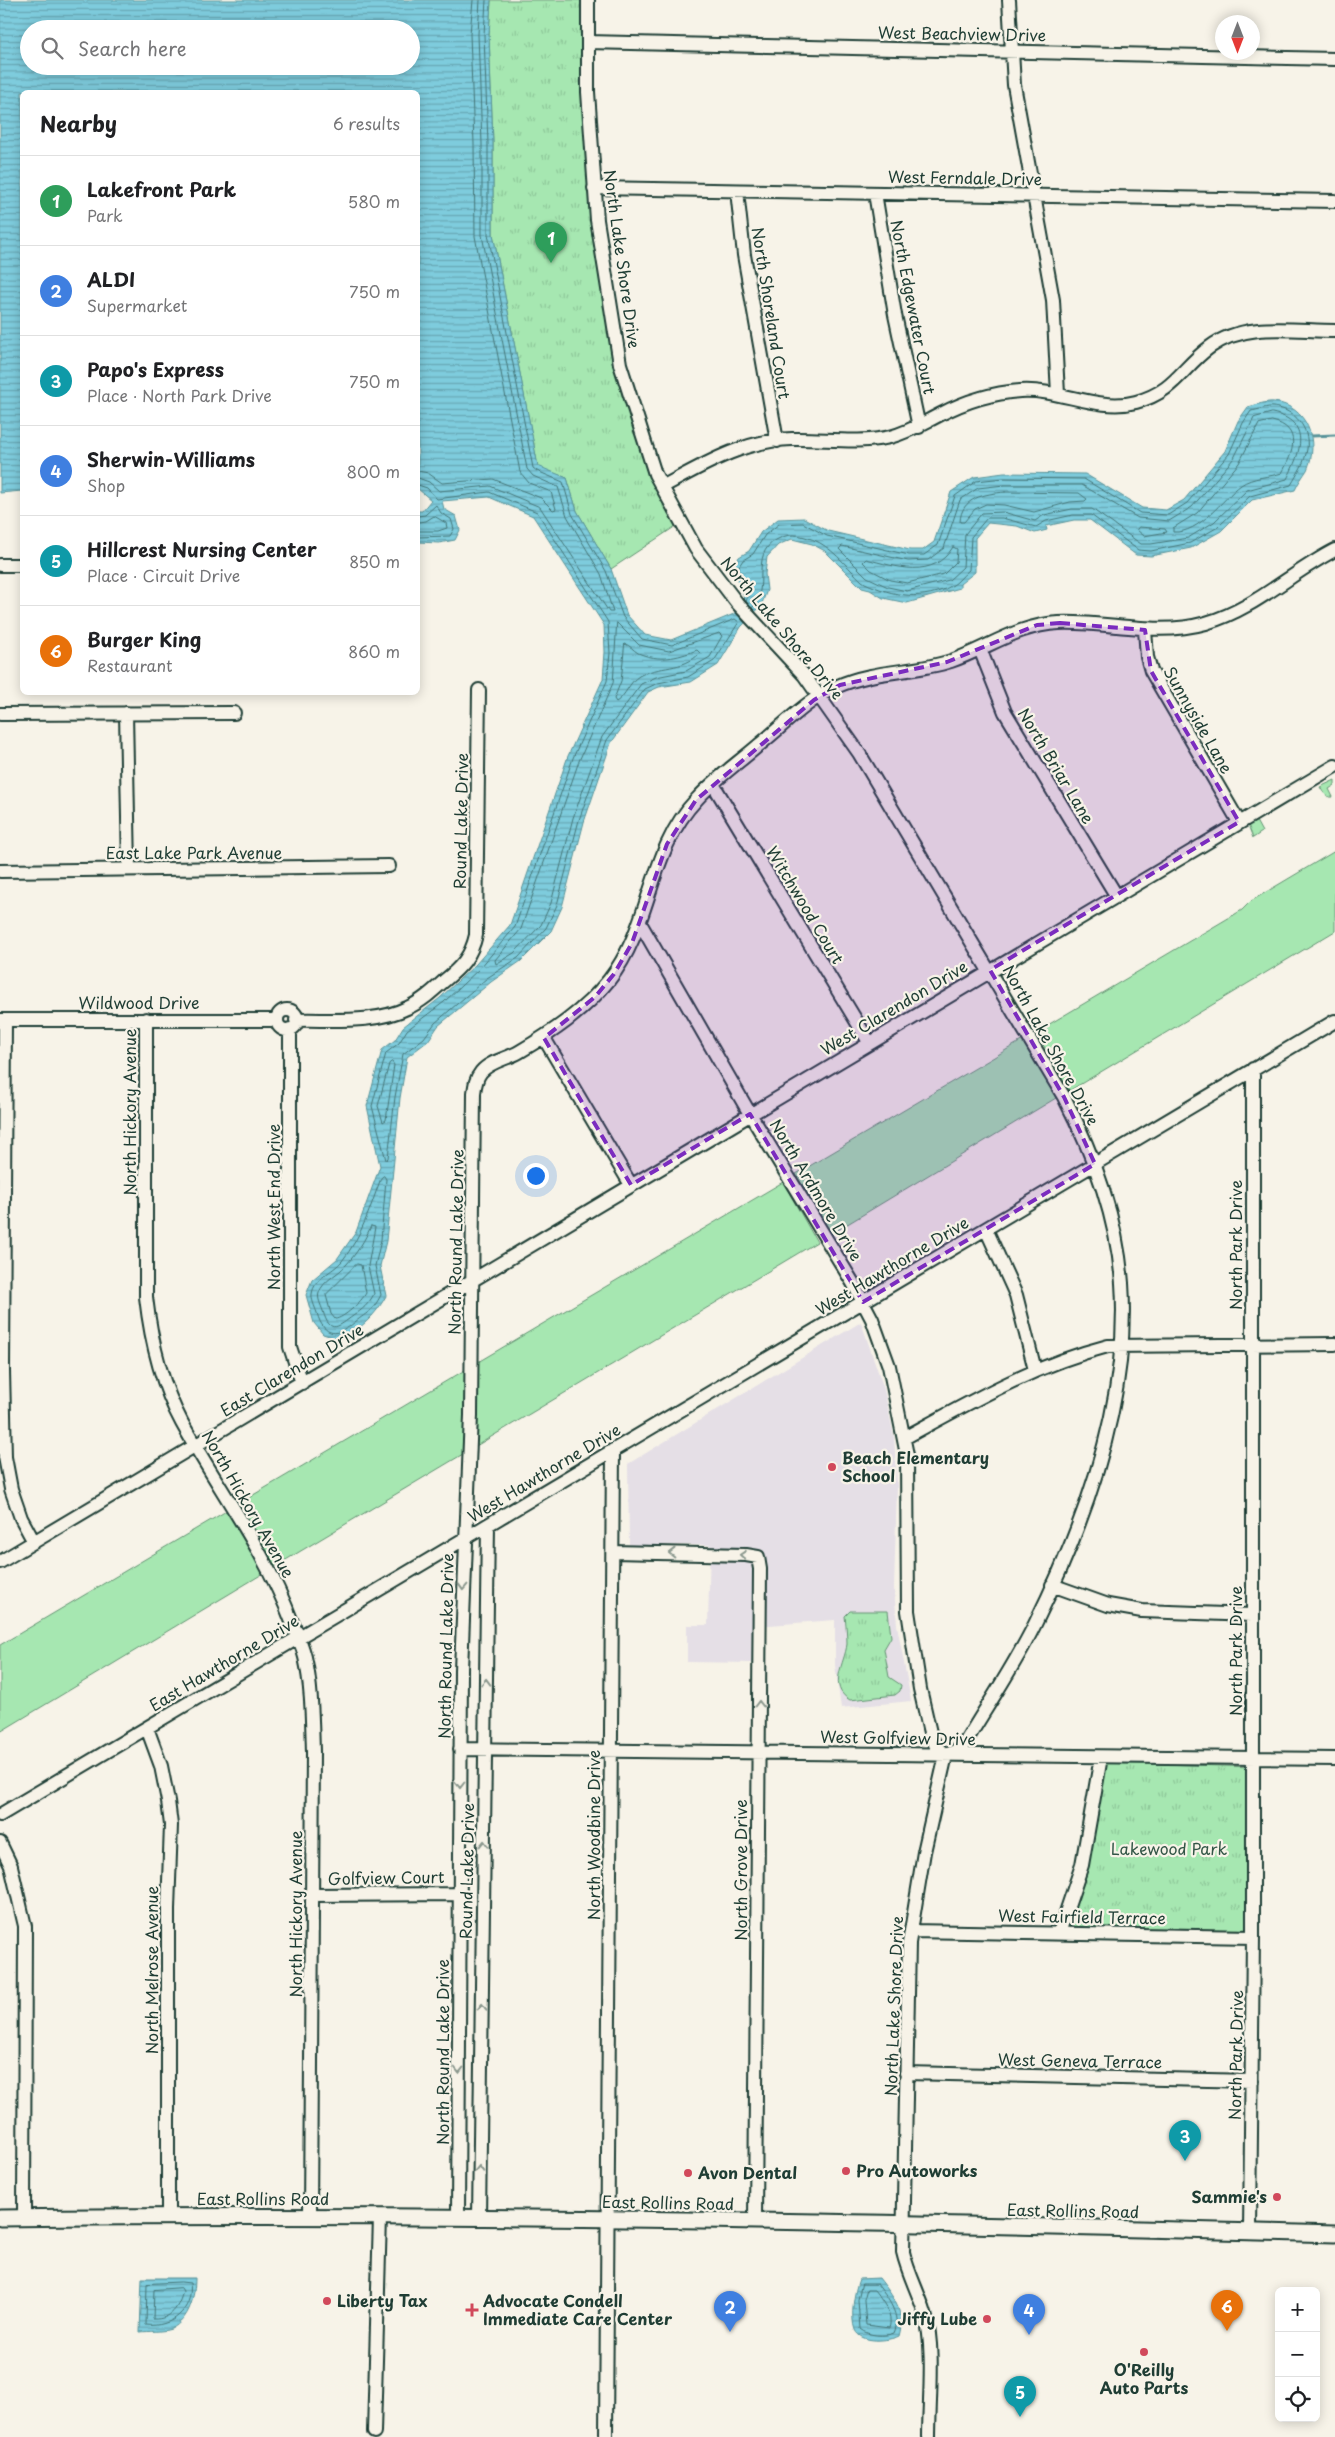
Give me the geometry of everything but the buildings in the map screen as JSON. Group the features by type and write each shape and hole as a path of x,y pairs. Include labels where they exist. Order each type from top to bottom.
{"main road":[{"name":"East Rollins Road","path":"0,2218 310,2216 606,2219 1335,2234"}],"street":[{"name":"North Lake Shore Drive","path":"588,0 594,188 606,284 620,364 655,474 696,549 737,603 804,675 859,753 1064,1097 1085,1137 1095,1164 1114,1238 1122,1281 1123,1311 1110,1418 1097,1467 1079,1520 1035,1625 962,1748 946,1755 924,1852 911,1931 903,2252 907,2270 926,2315 930,2359 929,2437"},
{"path":"1009,0 1014,86 1053,300 1058,394"},
{"name":"West Beachview Drive","path":"588,42 1335,59"},
{"name":"West Ferndale Drive","path":"594,188 1335,201"},
{"name":"North Shoreland Court","path":"737,191 745,264 776,441"},
{"name":"North Edgewater Court","path":"875,193 895,315 919,427"},
{"path":"662,487 712,460 742,448 776,441 887,438 911,431 972,400 996,393 1022,390 1108,403 1133,403 1155,395 1177,381 1211,346 1234,334 1256,330 1335,331"},
{"path":"631,1185 544,1038 566,1023 595,997 623,958 632,943 640,923 666,844 680,819 713,784 820,696 840,685 947,662 980,649 996,639 1037,625 1060,623 1145,630 1173,629 1206,623 1252,604 1335,550"},
{"path":"0,565 20,565"},
{"name":"Sunnyside Lane","path":"1145,630 1147,657 1151,671 1238,822"},
{"name":"North Briar Lane","path":"980,649 1004,712 1116,895"},
{"name":"Round Lake Drive","path":"473,951 476,935 479,690"},
{"path":"126,713 129,869"},
{"path":"0,714 234,713"},
{"name":"West Clarendon Drive","path":"472,1281 869,1042 1335,766"},
{"name":"Witchwood Court","path":"713,784 869,1042"},
{"name":"East Lake Park Avenue","path":"0,871 389,866"},
{"name":"North Ardmore Drive","path":"640,923 750,1114 863,1302 889,1366 904,1438 908,1492 906,1567 908,1611 920,1689 931,1738 936,1748 946,1755"},
{"name":"Wildwood Drive","path":"3,1020 277,1020 280,1014 287,1011 294,1014 293,1025 388,1015 407,1009 424,999 465,964 473,951"},
{"name":"North Hickory Avenue","path":"146,1019 147,1307 158,1366 182,1422 253,1540 283,1598 305,1656 311,1692 313,1752 310,2216"},
{"path":"3,1020 1,1371 5,1458 11,1489 34,1542"},
{"name":"West Hawthorne Drive","path":"465,1538 1335,1020"},
{"name":"North West End Drive","path":"293,1025 290,1347 302,1383"},
{"name":"North Round Lake Drive","path":"458,2218 460,1749 465,1538 471,1415 474,1093 478,1076 488,1065 544,1038"},
{"name":"North Park Drive","path":"1250,2232 1253,1937 1253,1069"},
{"path":"986,1229 1016,1295 1035,1370"},
{"name":"East Clarendon Drive","path":"0,1562 472,1281"},
{"path":"904,1438 1006,1383 1080,1353 1120,1345 1335,1344"},
{"name":"North Woodbine Drive","path":"606,2437 606,2219 612,1877 610,1751 613,1450"},
{"name":"Round Lake Drive","path":"479,2218 488,1525"},
{"name":"East Hawthorne Drive","path":"0,1815 465,1538"},
{"name":"North Grove Drive","path":"613,1552 720,1554 758,1557 760,1569 755,2222"},
{"path":"1052,1586 1108,1605 1142,1611 1252,1615"},
{"name":"North Melrose Avenue","path":"147,1728 161,1766 168,1801 170,1825 168,1909 168,2216"},
{"name":"West Golfview Drive","path":"460,1749 1335,1759"},
{"path":"1060,1933 1082,1865 1101,1757"},
{"path":"0,1843 11,1866 25,1926 24,2218"},
{"name":"Golfview Court","path":"312,1895 459,1894"},
{"name":"West Fairfield Terrace","path":"911,1931 1253,1937"},
{"name":"West Geneva Terrace","path":"906,2073 1252,2081"},
{"path":"374,2432 380,2217"}],"highlighted area":[{"path":"1060,623 1145,630 1151,671 1239,822 990,970 1064,1097 1095,1164 863,1302 750,1114 631,1185 544,1038 595,997 614,974 632,943 667,844 696,800 814,700 840,685 947,662 1037,625"}],"shaded area":[{"path":"861,1322 884,1389 894,1436 897,1486 894,1588 897,1625 911,1701 841,1708 835,1665 835,1620 755,1626 754,1663 687,1662 687,1625 708,1625 710,1545 629,1545 628,1464"}],"green space":[{"path":"491,0 593,0 592,147 597,220 635,417 682,522 611,569 577,511 567,478 538,467 493,234 493,144 489,35"},
{"path":"1335,780 1335,785 1329,789 1333,797 1328,797 1320,787"},
{"path":"1256,821 1262,832 1253,838 1248,825"},
{"path":"1335,851 1335,931 1069,1091 1036,1032 1242,910 1251,901"},
{"path":"1023,1040 1056,1098 831,1234 796,1174"},
{"path":"783,1182 817,1242 476,1446 478,1362"},
{"path":"465,1370 463,1454 274,1567 238,1504"},
{"path":"228,1510 264,1573 0,1732 0,1645"},
{"path":"850,1611 888,1611 891,1637 884,1649 889,1677 901,1685 900,1691 895,1695 850,1700 843,1695 838,1682 847,1644 845,1616"},
{"name":"Lakewood Park","path":"1100,1762 1253,1767 1253,1934 1069,1930"}],"water":[{"path":"0,0 491,0 489,35 493,144 493,234 538,466 567,478 577,511 611,569 627,615 645,635 671,640 734,614 744,596 735,574 734,565 739,557 749,551 761,532 778,519 804,518 828,531 910,550 923,550 934,542 951,492 974,477 1004,473 1085,474 1142,508 1166,510 1184,500 1225,451 1238,421 1248,407 1268,402 1285,405 1295,410 1308,427 1312,448 1307,470 1295,490 1252,500 1221,531 1191,548 1151,556 1136,555 1090,520 1074,520 1046,526 1047,530 1035,533 1017,526 988,523 975,538 975,572 960,584 960,588 907,603 883,598 870,590 862,588 825,551 812,544 792,539 778,545 767,557 765,574 767,590 761,606 741,627 718,665 691,682 659,687 648,692 611,743 584,822 562,907 551,931 521,961 491,982 438,1026 428,1041 407,1057 400,1098 386,1241 380,1266 386,1296 366,1322 353,1332 338,1339 323,1334 314,1323 306,1295 312,1280 337,1259 356,1232 380,1166 367,1106 382,1050 395,1040 403,1027 440,998 476,964 510,925 568,756 603,679 605,652 604,625 533,516 489,497 442,501 444,509 456,516 460,530 455,540 439,543 420,542 420,511 431,500 420,491 420,90 20,90 20,491 0,493"},
{"path":"142,2278 195,2278 194,2292 187,2313 171,2329 140,2332"},
{"path":"879,2278 897,2305 901,2320 899,2336 876,2340 863,2338 855,2330 854,2297 859,2279"}],"waterway":[{"path":"1312,436 1335,435"}],"place":[{"name":"Lakefront Park","path":"551,263"},
{"name":"Beach Elementary School","path":"832,1467"},
{"name":"Papo's Express","path":"1185,2161"},
{"name":"Pro Autoworks","path":"846,2171"},
{"name":"Avon Dental","path":"688,2173"},
{"name":"Sammie's","path":"1277,2197"},
{"name":"Liberty Tax","path":"327,2301"},
{"name":"Advocate Condell Immediate Care Center","path":"472,2310"},
{"name":"Jiffy Lube","path":"987,2319"},
{"name":"Burger King","path":"1227,2331"},
{"name":"ALDI","path":"730,2332"},
{"name":"Sherwin-Williams","path":"1029,2335"},
{"name":"O'Reilly Auto Parts","path":"1144,2352"},
{"name":"Hillcrest Nursing Center","path":"1020,2417"}]}
